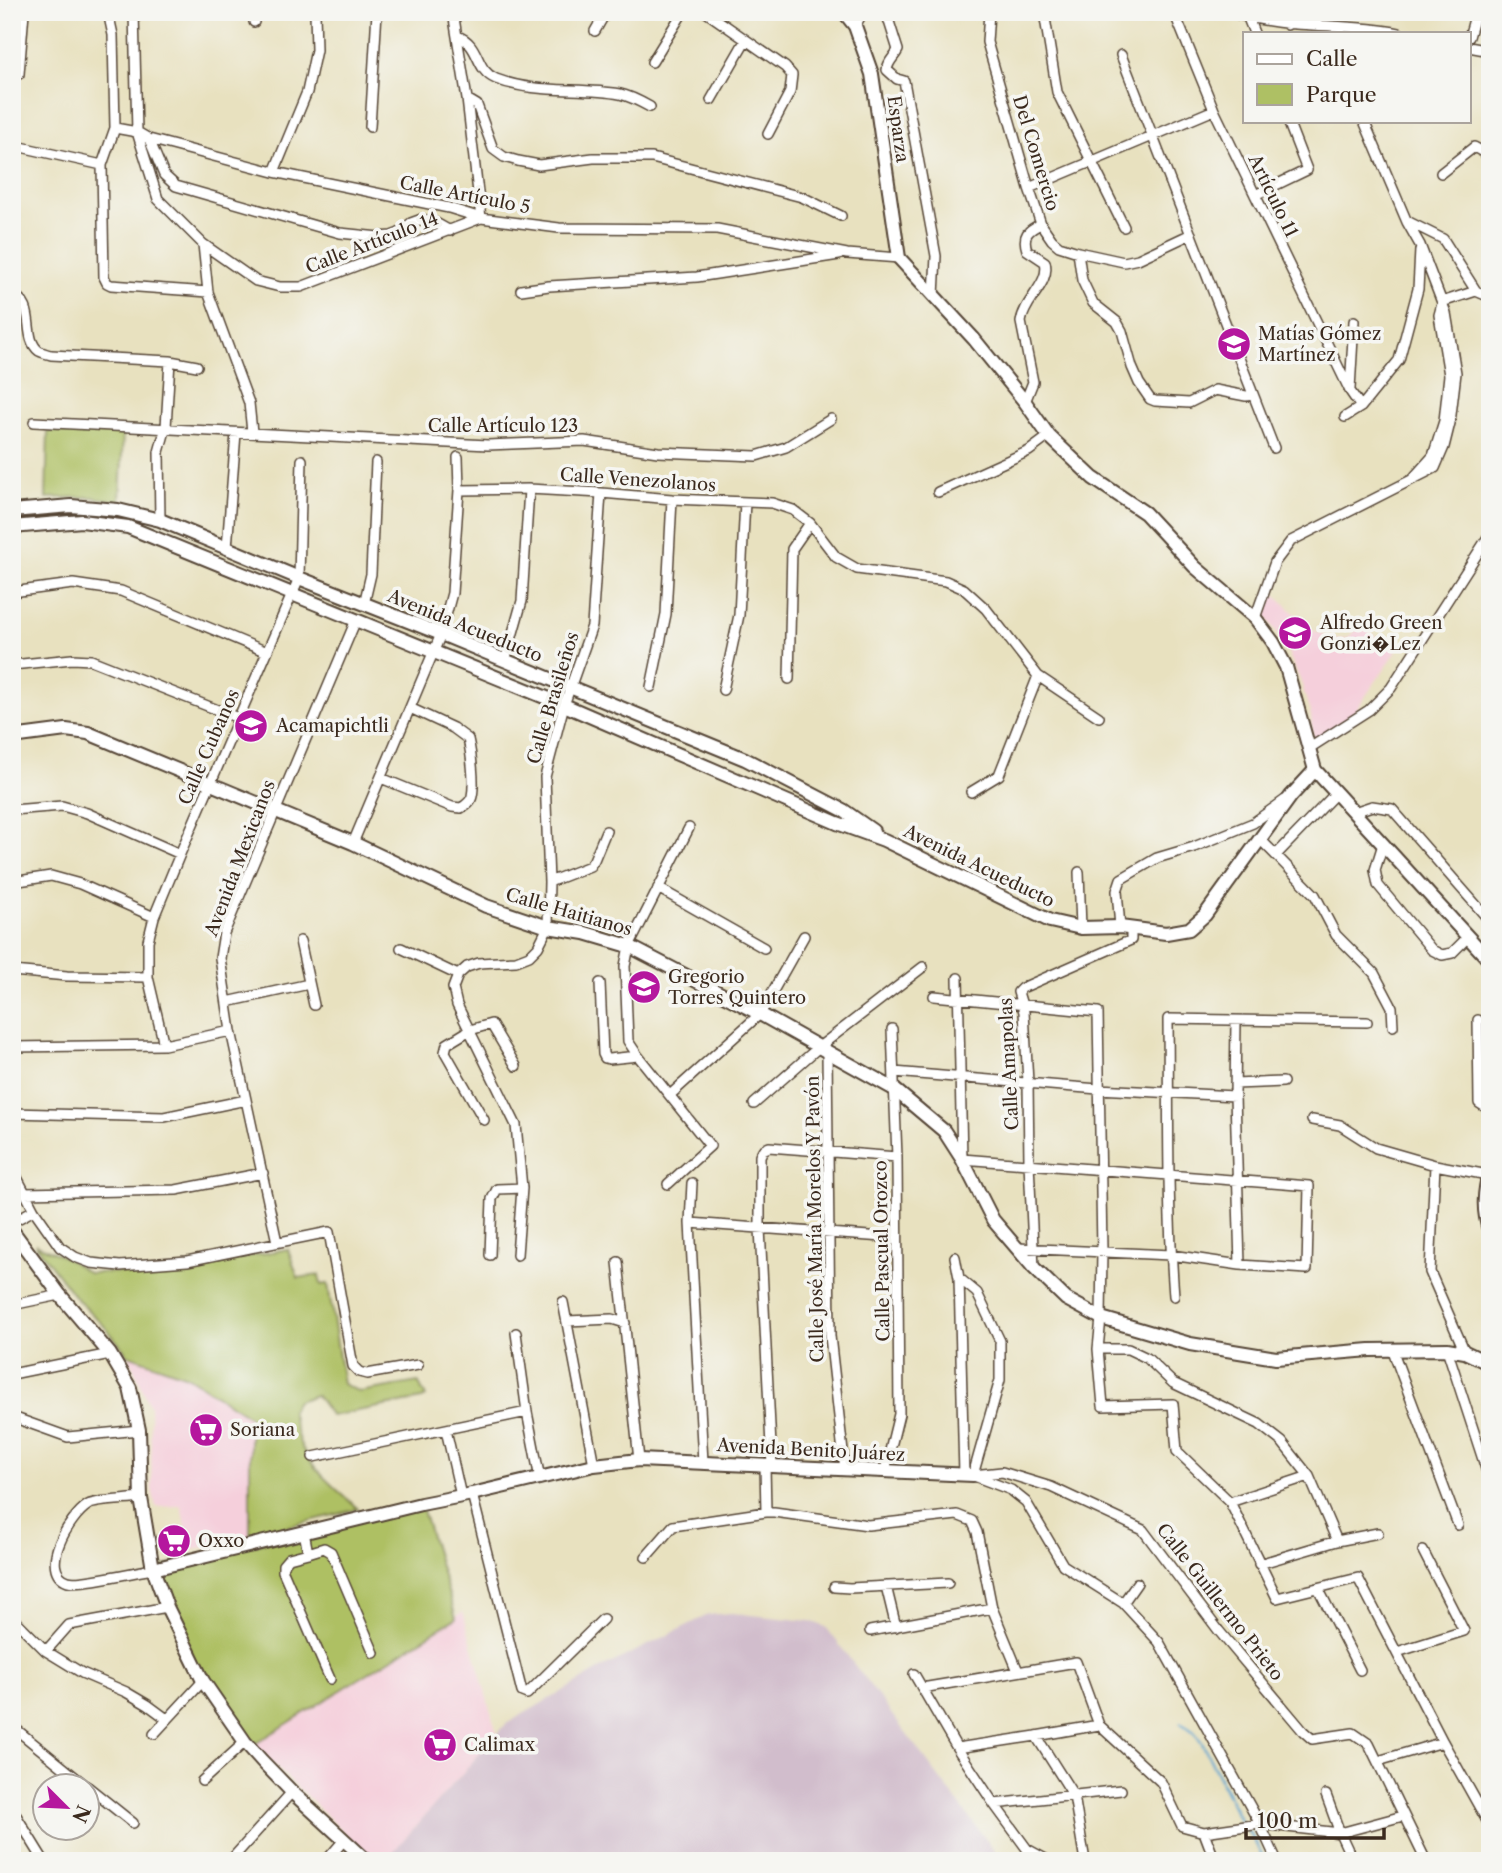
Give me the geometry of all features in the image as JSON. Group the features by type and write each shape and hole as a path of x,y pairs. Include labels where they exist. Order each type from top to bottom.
{"main road":[{"name":"Esparza","path":"844,12 855,26 872,74 899,258"},
{"path":"899,258 974,339 1049,436 1093,478 1145,513 1195,567 1255,618 1273,642 1286,667 1315,770 1490,961"},
{"name":"Avenida Acueducto","path":"12,511 71,506 118,510 160,520 745,759 843,810 884,840"},
{"name":"Avenida Acueducto","path":"12,527 82,521 128,527 434,651 837,823 884,840 1049,921 1081,928 1126,928 1166,933 1189,929 1205,915 1259,838 1315,770"},
{"name":"Calle Haitianos","path":"12,737 66,730 88,733 353,843 486,906 548,927 585,933 629,946 760,1014 894,1089 944,1131 962,1159 993,1220 1034,1268 1066,1298 1101,1318 1190,1344 1276,1359 1392,1349 1447,1349 1465,1352 1490,1364"},
{"path":"1489,1172 1484,1209 1490,1232"},
{"path":"12,1230 60,1295 110,1354 130,1388 139,1430 141,1498 153,1569 167,1607 203,1681 245,1742 292,1792 367,1861"},
{"name":"Avenida Benito Juárez","path":"153,1569 594,1465 639,1460 968,1475"}],"street":[{"path":"12,75 19,74 24,12"},
{"path":"108,12 113,35 115,128 102,164 104,277 111,285 208,292"},
{"name":"Calle Artículo 14","path":"134,12 137,132 158,199 203,244 256,281 301,287 481,218"},
{"path":"274,172 307,92 316,50 315,12"},
{"path":"370,127 377,12"},
{"path":"453,12 467,99 481,218"},
{"path":"595,31 606,12"},
{"path":"652,62 683,12"},
{"path":"706,12 785,67 792,75 790,92 768,134"},
{"path":"855,26 863,12"},
{"path":"886,12 898,50 888,63 887,71"},
{"name":"Del Comercio","path":"989,12 987,42 1041,224 1029,230 1024,242 1027,250 1045,262 1047,267 1042,282 1022,314 1021,322 1033,382 1025,402"},
{"name":"Artículo 11","path":"1174,12 1214,110 1350,391 1361,407"},
{"path":"1230,12 1287,25 1374,28 1394,32"},
{"path":"1287,25 1298,12"},
{"path":"1470,33 1476,12"},
{"path":"1042,14 1057,92 1124,227"},
{"path":"1248,18 1254,32"},
{"path":"1287,25 1298,32"},
{"path":"457,36 471,45 483,70 494,78 540,88 623,94 650,107"},
{"path":"711,100 746,41"},
{"path":"1470,47 1490,51"},
{"path":"1121,55 1274,448"},
{"path":"872,74 887,71 904,81 936,256 934,296"},
{"path":"467,99 477,105 493,149 504,157 539,165 593,158 652,158 802,197 841,216"},
{"path":"1029,188 1214,110"},
{"path":"1255,195 1307,170 1288,122"},
{"path":"1255,618 1275,562 1291,541 1435,468 1450,423 1456,373 1446,313 1420,245 1364,122"},
{"name":"Calle Artículo 5","path":"115,128 274,172 449,208 481,218 559,228 717,229 847,254 899,258"},
{"path":"149,139 164,176 176,186 340,233 379,237 399,233 411,223 422,219 450,230"},
{"path":"12,145 102,164"},
{"path":"1441,173 1474,147 1490,156"},
{"path":"1408,222 1443,239 1476,291 1490,298"},
{"path":"1041,224 1059,246 1124,262 1138,259 1191,234"},
{"path":"203,244 208,292 249,403 252,432"},
{"path":"1345,417 1361,407 1399,360 1418,289 1420,245"},
{"path":"1078,252 1082,280 1093,303 1117,322 1132,367 1150,398 1155,401 1189,403 1215,390 1253,395"},
{"path":"521,290 696,277 847,254"},
{"path":"1442,302 1476,291"},
{"path":"12,295 21,298 25,305 33,342 40,351 51,355 170,361 197,366"},
{"path":"1350,391 1354,321"},
{"path":"160,520 159,452 166,427 170,361"},
{"name":"Calle Artículo 123","path":"34,422 488,445 584,441 657,452 755,456 786,447 831,419"},
{"path":"227,548 236,433"},
{"path":"938,492 1029,451 1049,436"},
{"path":"353,843 441,634 452,593 459,490 458,457"},
{"name":"Calle Cubanos","path":"163,1045 148,977 148,941 154,917 209,784 299,578 302,460"},
{"path":"364,604 372,574 376,462"},
{"path":"505,661 523,601 530,489"},
{"name":"Calle Venezolanos","path":"459,490 530,489 772,503 793,510 810,523 836,557 858,569 946,581 964,589 986,609 1038,676 1099,717"},
{"name":"Calle Brasileños","path":"458,975 467,967 479,963 516,961 530,956 548,927 550,882 545,777 564,705 592,626 601,493"},
{"path":"651,687 666,614 672,499"},
{"path":"723,690 739,615 746,502"},
{"path":"789,679 792,548 810,523"},
{"path":"1308,749 1369,710 1391,688 1487,538"},
{"path":"12,592 73,584 121,591 267,652"},
{"name":"Avenida Mexicanos","path":"277,1242 232,1031 220,958 224,933 356,620"},
{"path":"12,665 72,659 91,660 239,718"},
{"path":"971,792 999,775 1038,676"},
{"path":"381,779 452,807 461,808 469,803 472,794 468,739 453,728 410,708"},
{"path":"1276,855 1336,793"},
{"path":"1126,928 1118,891 1121,879 1157,858 1194,847 1252,823 1291,796"},
{"path":"1354,812 1372,806 1392,809 1490,920"},
{"path":"12,810 62,807 87,813 180,854"},
{"path":"668,1184 710,1146 628,1041 625,966 629,946 689,828"},
{"path":"550,882 590,866 606,831"},
{"path":"1259,838 1314,895 1336,935 1374,974 1392,1007 1392,1026"},
{"path":"1383,844 1375,870 1378,885 1432,950 1442,956 1452,953 1468,937"},
{"path":"1079,872 1081,928"},
{"path":"12,882 51,876 80,884 154,917"},
{"path":"658,888 764,948"},
{"name":"Calle Amapolas","path":"1034,1268 1024,1012 1018,992 1021,988 1131,940 1126,928"},
{"path":"670,1095 760,1014 804,936"},
{"path":"300,941 314,1005"},
{"path":"401,948 458,975 453,988 457,1005 516,1125 522,1188 517,1255"},
{"path":"754,1104 923,967"},
{"path":"12,971 67,976 148,977"},
{"path":"958,978 962,1159 1309,1186 1307,1269 1240,1265 1171,1255 1017,1248"},
{"path":"600,983 605,1058 638,1056"},
{"path":"227,1002 309,984"},
{"path":"934,996 1098,1012 1102,1251 1098,1349 1103,1406 1173,1404 1177,1451 1230,1502 1277,1598 1358,1578 1490,1826"},
{"path":"1174,1296 1169,1175 1168,1019 1367,1023"},
{"path":"1478,1020 1479,1103 1490,1110"},
{"path":"1236,1021 1235,1096 1240,1265"},
{"path":"484,1120 445,1052 447,1044 470,1030 491,1024 516,1066"},
{"name":"Calle Pascual Orozco","path":"885,1471 899,1414 897,1157 892,1029"},
{"path":"12,1047 163,1045 232,1031"},
{"name":"Calle José María Morelos Y Pavón","path":"823,1049 828,1152 830,1336 845,1469"},
{"path":"894,1072 1098,1089 1235,1096"},
{"path":"1235,1084 1283,1082"},
{"path":"12,1113 164,1117 246,1100"},
{"path":"1312,1120 1340,1125 1376,1148 1435,1165 1489,1172"},
{"path":"766,1512 769,1466 760,1156 763,1150 769,1147 897,1157"},
{"path":"1435,1165 1430,1272 1465,1352"},
{"path":"12,1168 34,1210 60,1247 75,1258 91,1263 120,1266 187,1261 329,1232 353,1366 359,1372 367,1374 418,1365"},
{"path":"24,1193 176,1190 262,1173"},
{"path":"692,1183 690,1223 703,1462"},
{"path":"490,1255 492,1199 497,1189 522,1188"},
{"path":"12,1222 34,1210"},
{"path":"690,1223 897,1238"},
{"path":"955,1257 960,1278 968,1475"},
{"path":"618,1262 639,1460"},
{"path":"960,1278 977,1293 1000,1341 1000,1380 968,1475"},
{"path":"12,1304 60,1295"},
{"path":"563,1302 594,1465"},
{"path":"567,1321 611,1319 625,1323"},
{"path":"516,1333 540,1479"},
{"path":"1098,1349 1128,1349 1147,1358 1173,1383 1259,1424 1282,1442 1309,1476 1337,1541"},
{"path":"1392,1349 1458,1525"},
{"path":"1447,1349 1490,1481"},
{"path":"12,1374 110,1354"},
{"path":"313,1457 527,1412"},
{"path":"12,1420 18,1419 68,1437 139,1430"},
{"path":"446,1430 522,1692 527,1694 603,1619"},
{"name":"Calle Guillermo Prieto","path":"968,1475 1002,1472 1051,1487 1143,1530 1219,1632 1303,1731 1312,1739 1353,1733 1369,1744 1426,1861"},
{"name":"Avenida Benito Juárez","path":"968,1475 1012,1490 1026,1502 1063,1565 1123,1603 1159,1642 1250,1826 1277,1861"},
{"path":"1230,1502 1309,1476"},
{"path":"141,1498 90,1504 74,1516 63,1533 55,1566 60,1575 69,1581 153,1569"},
{"path":"646,1557 673,1526 766,1512 868,1525 957,1515 972,1521 977,1532 992,1608 1017,1671"},
{"path":"304,1532 308,1553"},
{"path":"1259,1564 1337,1541 1378,1533"},
{"path":"330,1679 283,1571 283,1565 289,1558 324,1548 331,1552 374,1653"},
{"path":"1397,1652 1464,1631 1423,1551"},
{"path":"834,1587 948,1583"},
{"path":"1123,1603 1137,1583"},
{"path":"886,1586 896,1627"},
{"path":"1318,1588 1360,1670"},
{"path":"46,1651 69,1625 167,1607"},
{"path":"870,1631 992,1608"},
{"path":"12,1617 46,1651 82,1673 148,1704 167,1719"},
{"path":"922,1688 1076,1662 1099,1725 1161,1782 1182,1826 1204,1832 1250,1826 1340,1833 1403,1816"},
{"path":"914,1674 957,1748 994,1804 1027,1849 1049,1861"},
{"path":"155,1734 203,1681"},
{"path":"957,1748 1099,1725"},
{"path":"12,1726 70,1772"},
{"path":"1036,1736 1074,1796 1085,1861"},
{"path":"202,1781 245,1742"},
{"path":"1378,1761 1443,1742"},
{"path":"994,1804 1121,1790"},
{"path":"230,1861 292,1792"},
{"path":"1326,1795 1353,1861"},
{"path":"102,1798 132,1823"},
{"path":"12,1809 44,1861"},
{"path":"1204,1832 1215,1861"},
{"path":"326,1861 344,1840"}],"shaded area":[{"path":"1273,592 1311,630 1336,639 1345,639 1350,637 1359,624 1397,651 1351,717 1313,740 1311,716 1301,682 1282,639 1265,616"},
{"path":"128,1355 187,1376 250,1417 250,1536 191,1550 181,1506 156,1507 152,1489 150,1407"},
{"path":"463,1612 497,1734 385,1861 373,1861 254,1745"},
{"path":"731,1613 810,1621 826,1627 1002,1861 385,1861 506,1724 606,1666 708,1615"}],"green space":[{"path":"48,431 123,432 120,501 91,497 46,498"},
{"path":"35,1244 64,1257 89,1273 169,1271 288,1249 298,1278 319,1275 321,1285 328,1284 343,1384 359,1392 418,1382 426,1397 331,1416 316,1395 297,1401 291,1411 297,1436 305,1453 326,1479 358,1509 250,1536 250,1417 187,1376 128,1355 75,1297"},
{"path":"421,1504 456,1618 250,1747 203,1681 153,1569"}],"waterway":[{"path":"1181,1723 1194,1732 1202,1743 1242,1824"},
{"path":"1246,1829 1265,1861"}],"place":[{"name":"Matías Gómez Martínez","path":"1234,344"},
{"name":"Alfredo Green Gonzi�Lez","path":"1295,633"},
{"name":"Acamapichtli","path":"251,726"},
{"name":"Gregorio Torres Quintero","path":"644,987"},
{"name":"Soriana","path":"206,1430"},
{"name":"Oxxo","path":"174,1541"},
{"name":"Calimax","path":"440,1745"}]}
